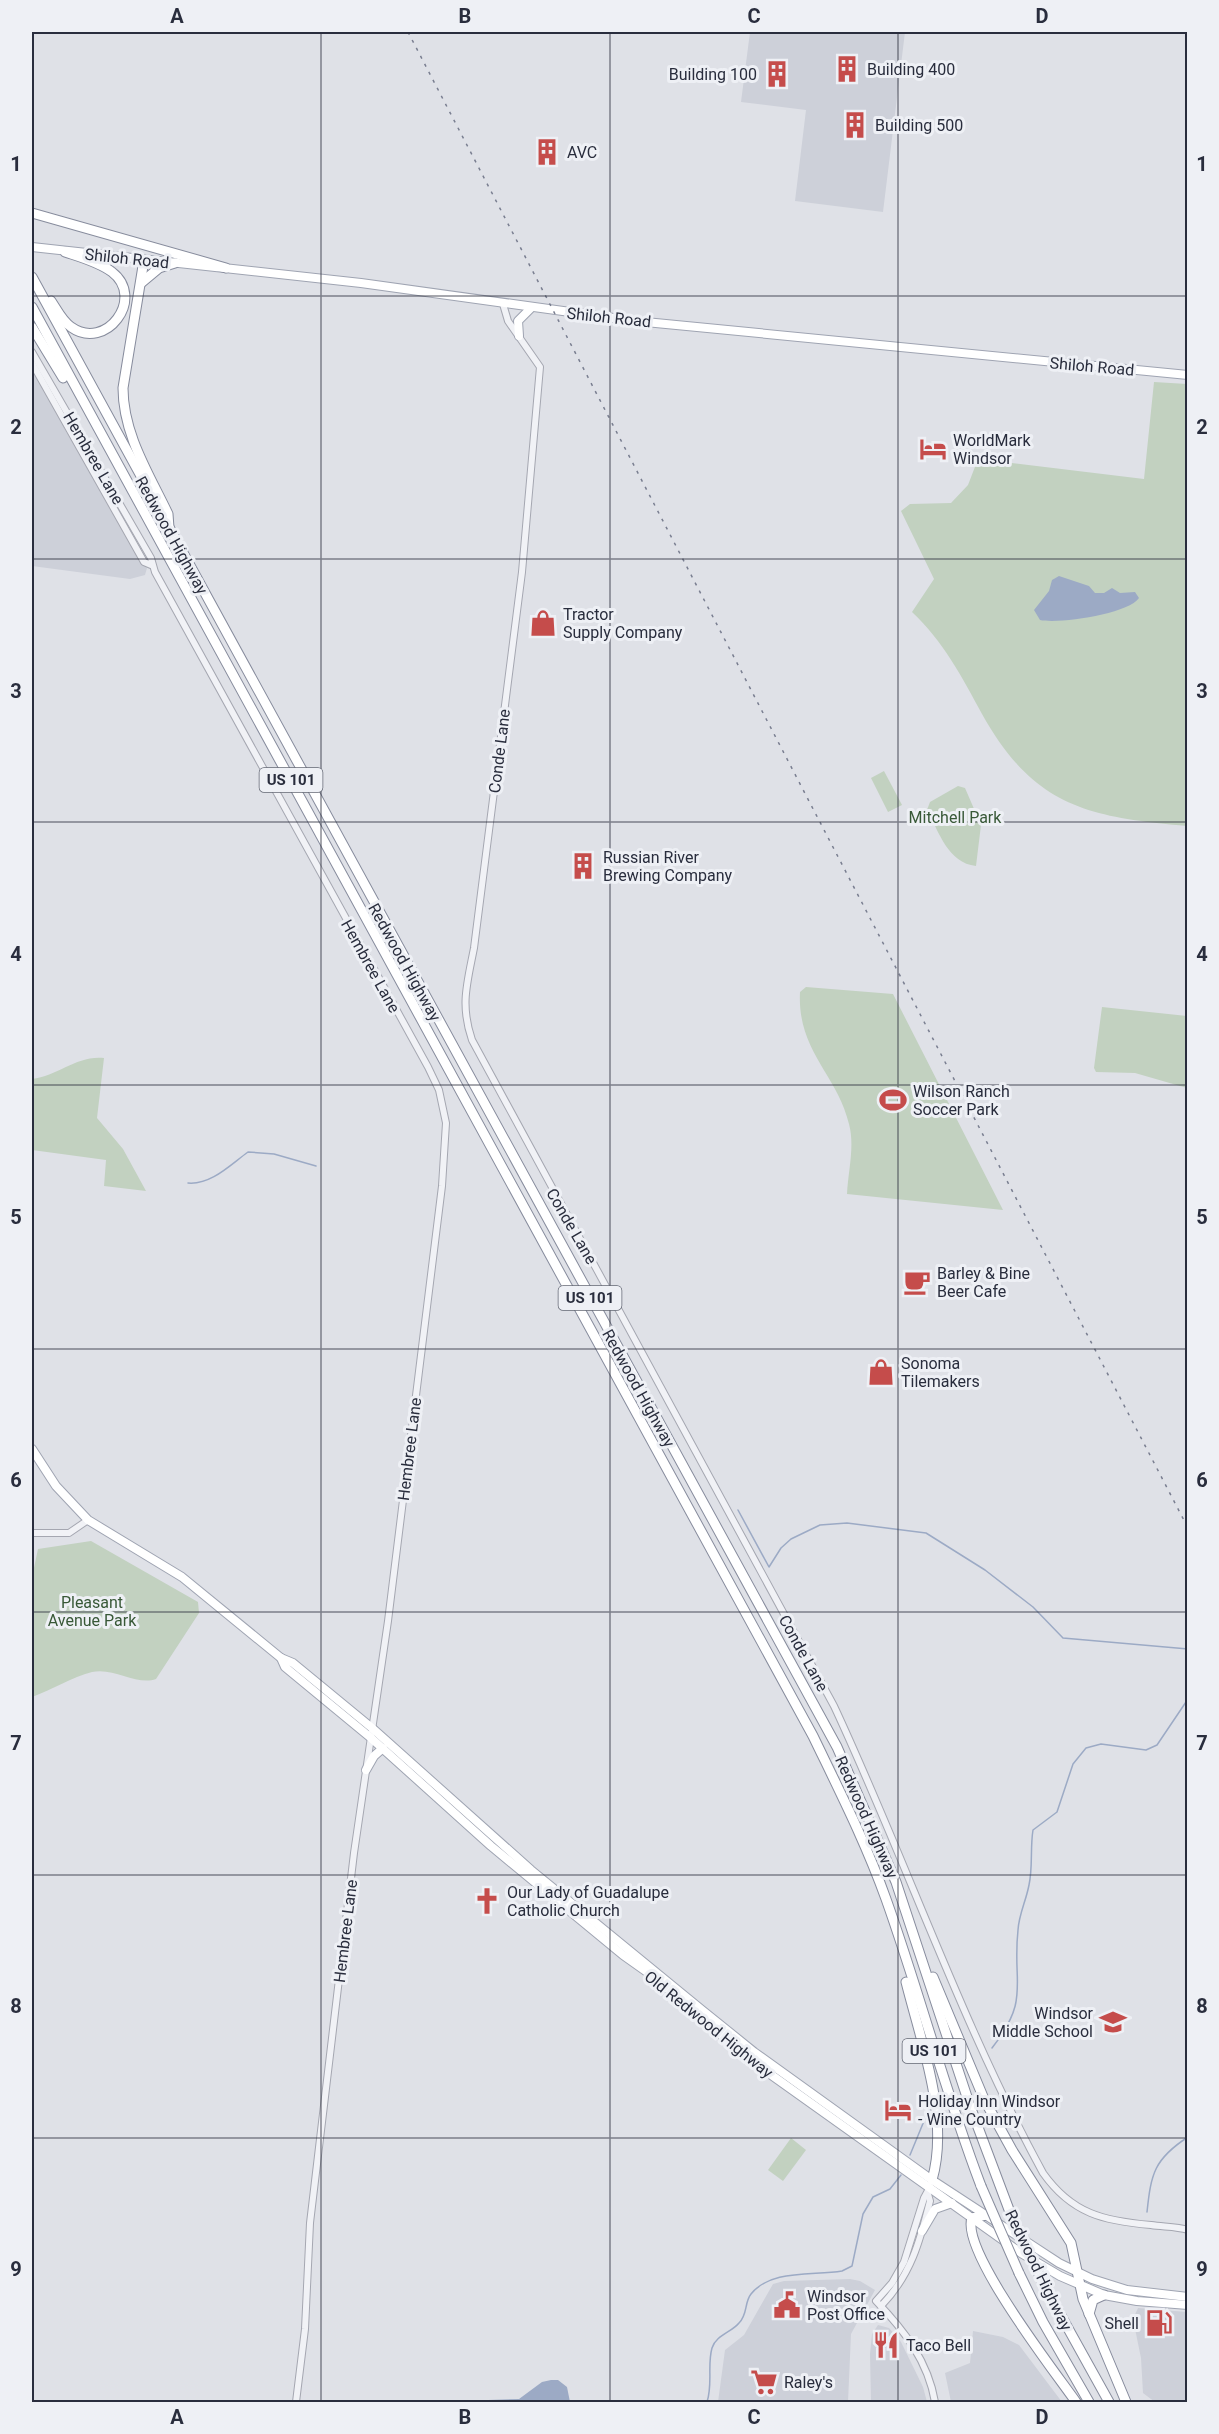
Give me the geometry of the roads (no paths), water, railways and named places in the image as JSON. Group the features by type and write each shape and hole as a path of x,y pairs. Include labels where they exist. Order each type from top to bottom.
{"highway":[{"path":"32,213 226,268"},
{"path":"32,276 70,326 87,333 110,328 119,318 124,304 121,283 111,271 65,252"},
{"path":"144,260 123,403 129,432 168,514 169,531"},
{"path":"141,283 159,268 175,263"},
{"name":"Redwood Highway","path":"32,276 169,531 837,1747 905,1908 970,2106 1011,2215 1044,2285 1110,2403"},
{"name":"Redwood Highway","path":"32,307 90,418 545,1242 813,1736 862,1841 891,1915 951,2102 981,2186 1043,2322 1089,2403"},
{"path":"32,327 90,418"},
{"path":"905,1908 984,2099 1012,2150 1071,2243 1080,2286 1089,2314 1126,2403"},
{"path":"891,1915 936,2105 939,2138 930,2187"},
{"path":"986,2215 972,2218 970,2232 1001,2293 1076,2403"},
{"path":"1089,2314 1093,2300 1104,2295"}],"main road":[{"name":"Shiloh Road","path":"33,248 391,286 503,304 635,321 1188,375"},
{"path":"519,336 518,321 531,308"},
{"name":"Old Redwood Highway","path":"32,1449 56,1486 88,1520 182,1577 281,1658 285,1667 371,1733 531,1870 702,2010 930,2187 986,2215 1078,2273 1127,2290 1188,2297"},
{"name":"Old Redwood Highway","path":"371,1733 382,1748 484,1840 623,1955 654,1977 749,2059 972,2218 1044,2267 1080,2286 1104,2295 1137,2301 1188,2305"},
{"path":"366,1770 374,1755 382,1748"},
{"path":"922,2231 935,2209 952,2203"}],"street":[{"name":"Conde Lane","path":"503,304 505,316 540,368 522,572 474,948 464,998 464,1011 472,1040 834,1706 875,1794 992,2075 1043,2173 1053,2188 1072,2204 1102,2219 1186,2229"},
{"name":"Hembree Lane","path":"32,352 151,558 151,565 428,1067 439,1090 446,1123 437,1231 311,2212 305,2329 296,2403"},
{"name":"Hembree Lane","path":"32,363 144,562 151,565"},
{"path":"32,1533 69,1533 88,1520"},
{"path":"879,2303 895,2291 910,2268 930,2201 930,2187"},
{"path":"879,2303 904,2262 924,2198 930,2187"},
{"path":"879,2303 909,2338 920,2356 930,2379 935,2403"}],"water":[{"path":"1059,576 1089,586 1095,593 1104,593 1112,588 1120,593 1135,592 1139,598 1122,609 1093,617 1040,620 1034,610 1049,591 1052,580"},
{"path":"558,2380 567,2387 570,2402 485,2402 519,2399 542,2382"}],"waterway":[{"path":"188,1183 205,1181 248,1152 274,1154 316,1166"},
{"path":"738,1510 769,1567 781,1548 791,1539 820,1525 847,1523 926,1533 985,1570 1033,1607 1063,1638 1188,1649"},
{"path":"992,2048 1004,2031 1016,2003 1018,1930 1030,1878 1033,1830 1057,1812 1073,1764 1086,1748 1101,1744 1146,1750 1157,1745 1188,1699"},
{"path":"910,2155 931,2104"},
{"path":"1147,2212 1150,2187 1156,2168 1168,2153 1188,2137"},
{"path":"707,2402 712,2348 720,2337 742,2320 751,2294 759,2286 781,2277 842,2271 852,2266 863,2214 873,2197 890,2189 901,2175"}],"railway":[{"path":"408,32 1188,1528"}],"place":[{"name":"Building 400","path":"847,69"},
{"name":"Building 100","path":"777,74"},
{"name":"Building 500","path":"855,125"},
{"name":"AVC","path":"547,152"},
{"name":"WorldMark Windsor","path":"933,449"},
{"name":"Tractor Supply Company","path":"543,623"},
{"name":"Russian River Brewing Company","path":"583,866"},
{"name":"Wilson Ranch Soccer Park","path":"893,1100"},
{"name":"Barley & Bine Beer Cafe","path":"917,1282"},
{"name":"Sonoma Tilemakers","path":"881,1372"},
{"name":"Our Lady of Guadalupe Catholic Church","path":"487,1901"},
{"name":"Windsor Middle School","path":"1113,2022"},
{"name":"Holiday Inn Windsor - Wine Country","path":"898,2110"},
{"name":"Windsor Post Office","path":"787,2305"},
{"name":"Shell","path":"1159,2323"},
{"name":"Taco Bell","path":"886,2345"},
{"name":"Raley's","path":"764,2382"}],"park label":[{"name":"Mitchell Park","path":"955,817"},
{"name":"Pleasant Avenue Park","path":"92,1611"}]}
